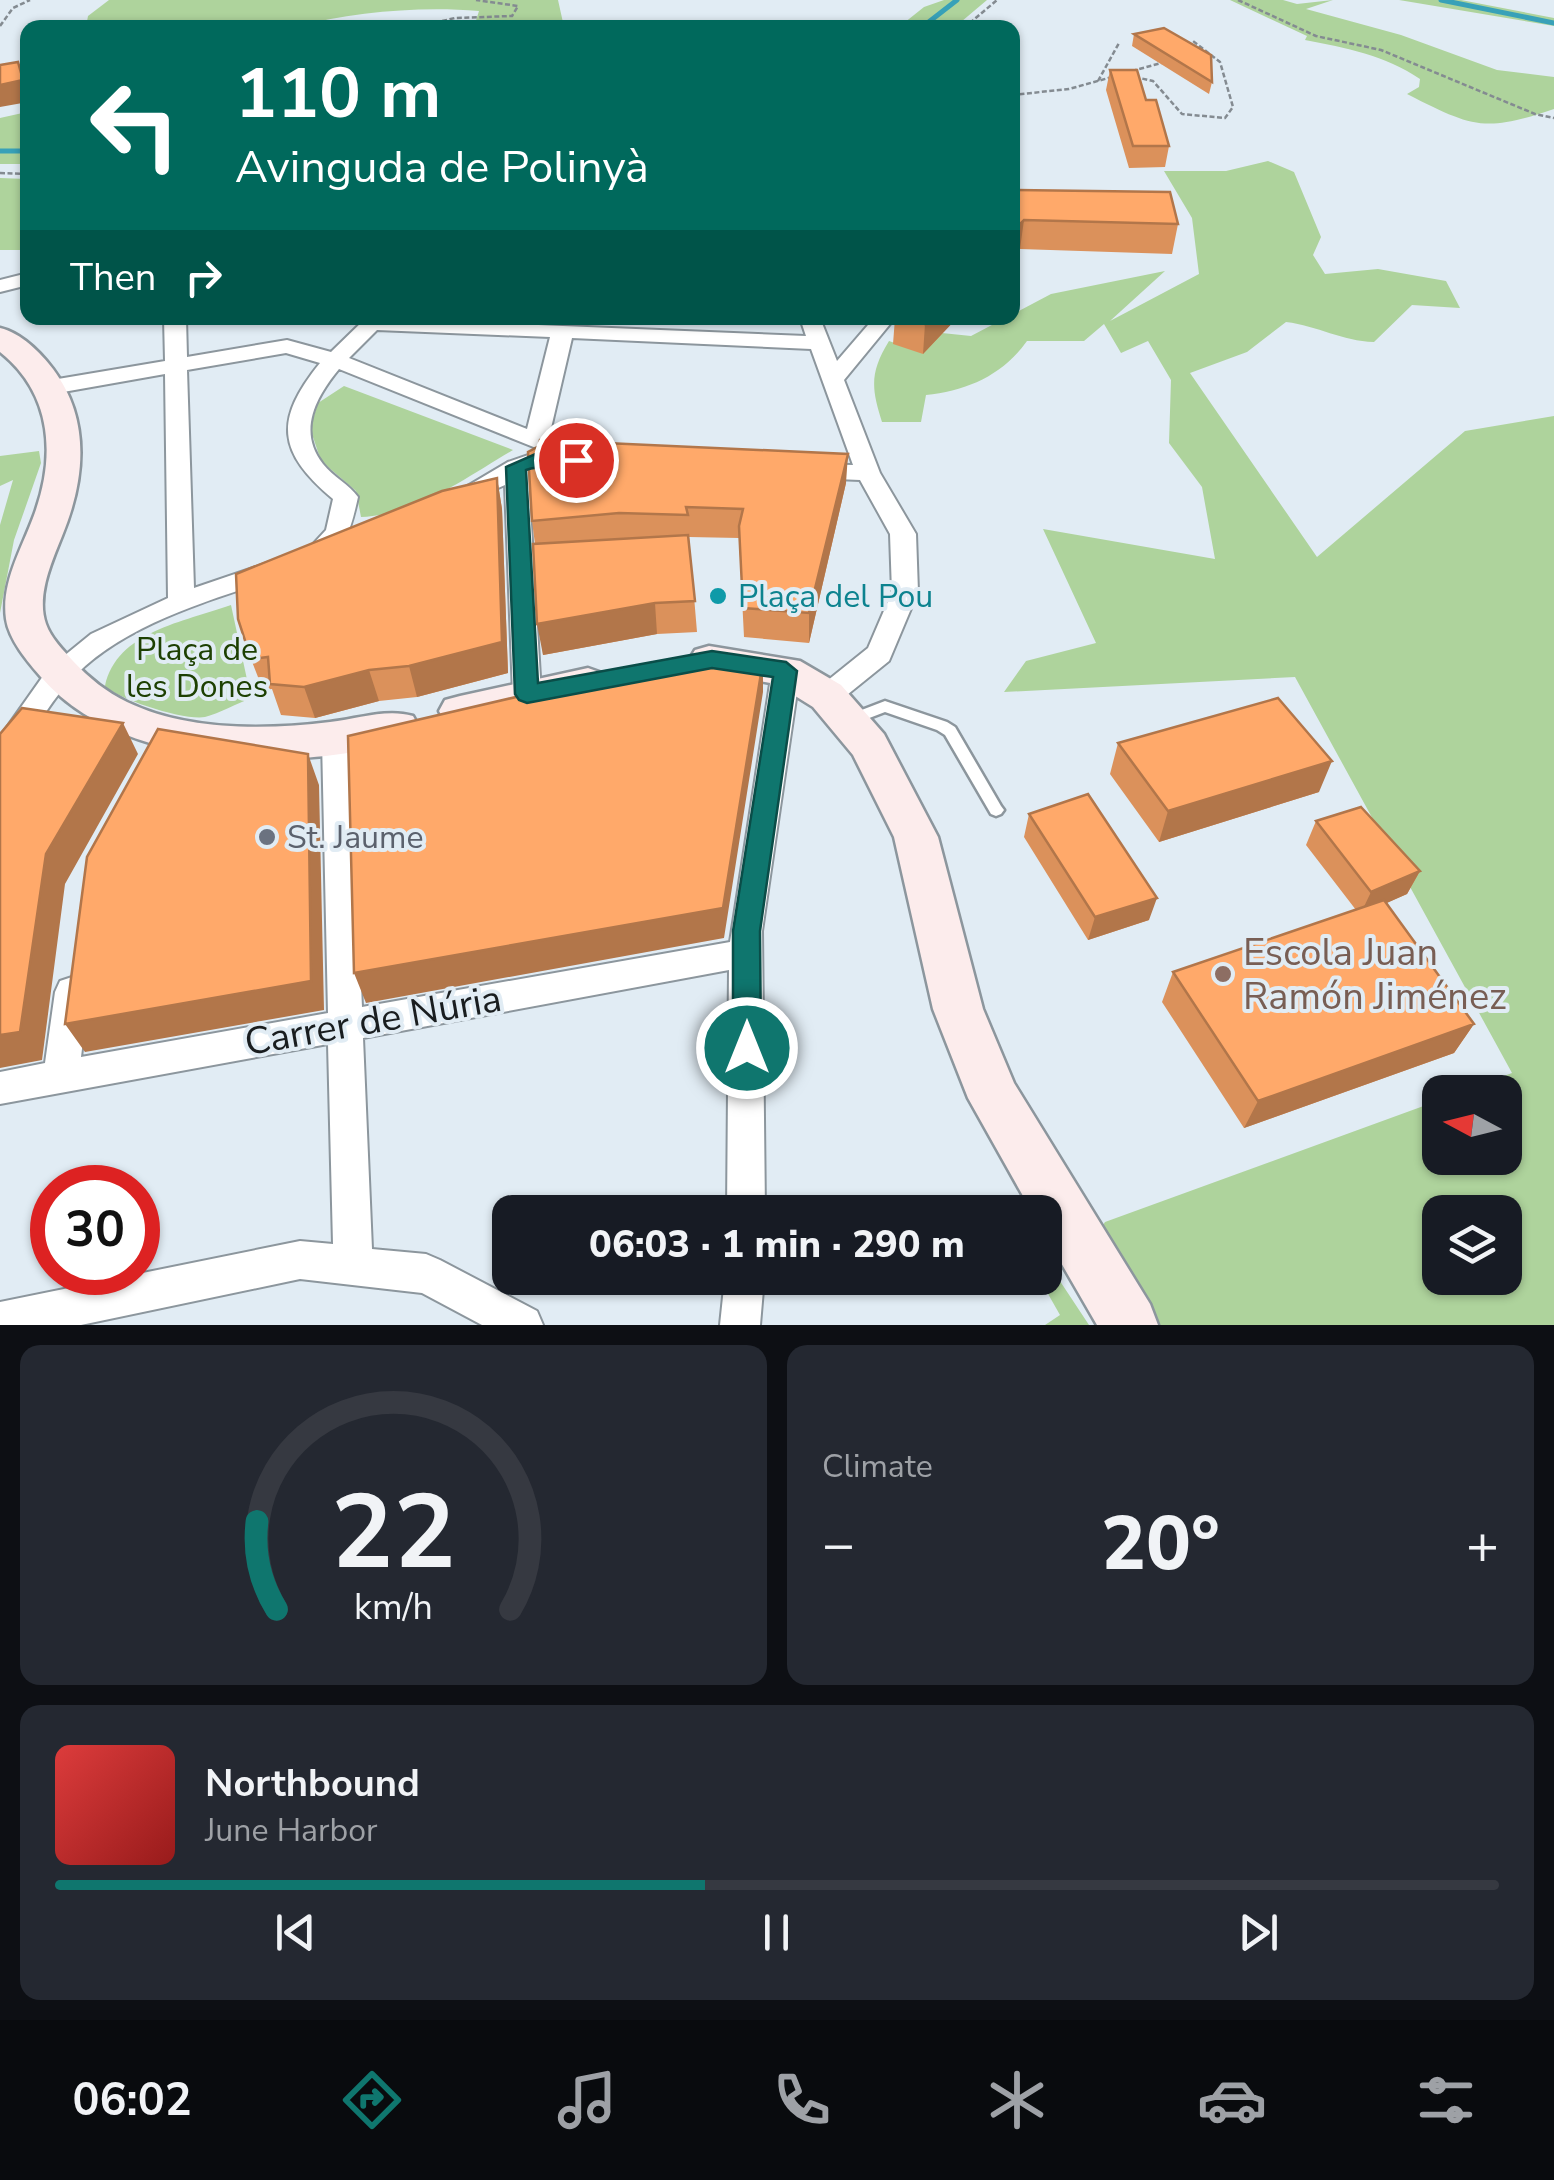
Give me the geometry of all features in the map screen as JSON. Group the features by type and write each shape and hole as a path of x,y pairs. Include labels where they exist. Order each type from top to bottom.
{"street":[{"path":"176,325 182,601"},
{"path":"288,346 290,325"},
{"path":"314,556 338,534 346,497 310,465 296,434 304,394 370,325"},
{"path":"442,325 562,334 593,326 820,343"},
{"path":"813,325 868,473 903,534 905,592 880,654 838,709"},
{"path":"833,379 880,325"},
{"path":"527,694 531,456 562,334"},
{"path":"0,337 52,387 64,417 60,488 26,573 25,622 58,676 159,750 255,740 336,740 527,694 620,677"},
{"path":"52,387 288,346 338,361 531,456 598,461"},
{"path":"436,508 531,456"},
{"path":"791,470 868,473"},
{"path":"0,760 58,676 78,656 182,601 368,538"},
{"path":"675,666 712,660 786,671 838,709 869,745 916,837 958,1009 994,1098 1130,1325"},
{"path":"746,1195 746,931 786,671"},
{"path":"336,740 353,1266"},
{"name":"Carrer de Núria","path":"0,1088 746,953"},
{"path":"61,1076 76,962"},
{"path":"0,1322 300,1260 426,1274 523,1325"},
{"path":"740,1325 743,1295"}],"lane":[{"path":"838,709 885,706 950,730 996,810"}],"path":[{"path":"0,26 13,8 30,0"},
{"path":"447,20 512,16 518,6 476,0"},
{"path":"973,20 997,0"},
{"path":"1238,0 1316,36 1381,50 1535,114 1554,118"},
{"path":"1122,74 1153,81 1182,114 1225,118 1233,108 1220,62 1193,41"},
{"path":"1098,81 1119,44"},
{"path":"1197,58 1213,56"},
{"path":"1020,95 1069,90 1167,62"}],"green space":[{"path":"109,0 558,0 562,20 476,20 479,11 433,9 328,20 87,20"},
{"path":"944,0 987,0 963,20 908,20 924,7"},
{"path":"1230,0 1283,0 1297,4 1333,0 1306,9 1401,35 1497,70 1554,77 1554,109 1494,124 1464,120 1407,94 1419,87 1420,79 1407,71 1365,54 1305,40 1307,36"},
{"path":"1399,0 1461,0 1554,18 1554,26"},
{"path":"20,114 20,164 0,164 0,118"},
{"path":"1268,161 1294,172 1321,237 1313,255 1325,274 1378,269 1446,281 1460,308 1412,305 1374,342 1286,322 1247,352 1190,373 1317,557 1465,431 1554,416 1554,1325 1156,1325 1098,1233 1105,1222 1422,1107 1422,1175 1522,1175 1522,1075 1507,1075 1512,1073 1295,677 1004,692 1026,661 1096,643 1043,529 1215,559 1202,487 1169,443 1171,380 1148,341 1121,353 1104,324 1084,341 1027,341 1007,363 983,379 956,390 926,395 921,422 882,422 874,390 878,362 889,341 921,352 942,333 971,336 992,325 1020,325 1020,310 1051,294 1165,271 1110,321 1199,274 1192,218 1164,171 1226,171"},
{"path":"0,178 20,179 20,250 0,250"},
{"path":"344,386 513,450 421,502 361,517 356,491 321,461 310,428 318,403"},
{"path":"39,451 41,463 14,540 0,613 0,525 13,480 0,486 0,456"},
{"name":"Plaça de les Dones","path":"231,605 251,698 211,715 196,717 138,703 105,686 112,667 138,641 155,631"},
{"path":"1062,1284 1089,1325 1045,1325 1060,1315 1049,1295 1062,1295"}],"building":[{"path":"1164,28 1211,55 1212,82 1134,34"},
{"path":"18,62 20,81 0,85 0,65"},
{"path":"1110,70 1137,70 1146,100 1156,100 1169,146 1133,146"},
{"path":"1020,190 1170,192 1178,224 1024,220 1020,224"},
{"path":"540,440 848,454 809,613 743,608 739,526 743,509 686,507 688,515 619,513 532,521 528,452 539,446"},
{"path":"497,478 502,642 304,687 270,684 268,657 251,659 238,619 236,574 442,491"},
{"path":"688,535 695,601 655,603 537,624 533,544"},
{"path":"697,655 763,661 723,908 354,973 348,736"},
{"path":"1278,698 1332,761 1168,811 1118,743"},
{"path":"22,708 123,723 46,854 20,1032 0,1035 0,734"},
{"path":"158,729 308,754 311,981 65,1024 87,857"},
{"path":"1088,794 1157,898 1095,917 1029,814"},
{"path":"1361,807 1420,871 1371,892 1316,821"},
{"path":"1384,900 1474,1024 1258,1101 1173,972"}],"waterway":[{"path":"931,20 957,0"},
{"path":"1441,0 1554,23"},
{"path":"0,151 20,151"}],"place":[{"name":"Plaça del Pou","path":"718,596"},
{"name":"St. Jaume","path":"267,837"},
{"name":"Escola Juan Ramón Jiménez","path":"1223,974"}],"route":[{"path":"576,460 540,458 516,467 527,694 712,660 786,671 746,931 747,1048"}]}
